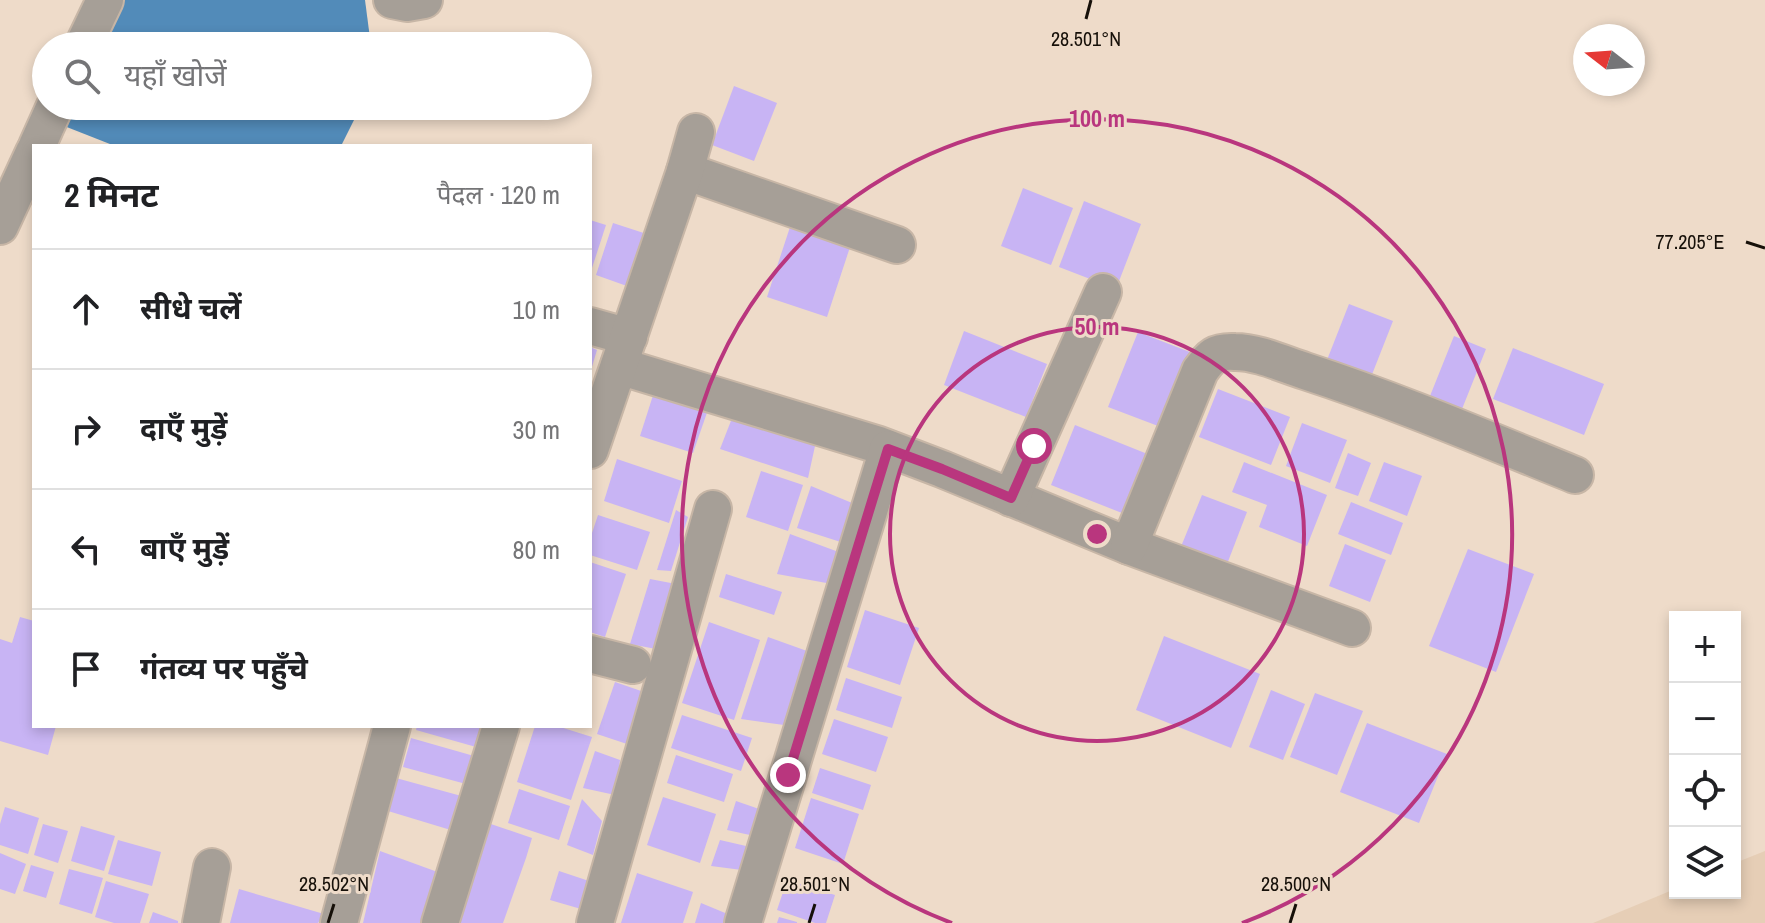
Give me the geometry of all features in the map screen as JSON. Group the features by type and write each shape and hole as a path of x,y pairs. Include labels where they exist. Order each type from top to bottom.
{"street":[{"path":"90,32 105,0"},
{"path":"392,0 407,3 424,0"},
{"path":"39,144 49,120"},
{"path":"592,444 696,132"},
{"path":"0,226 32,159"},
{"path":"685,171 897,245"},
{"path":"1011,498 1103,292"},
{"path":"592,328 624,352 942,469 1129,546 1352,628"},
{"path":"1129,546 1200,371 1217,353 1253,355 1346,384 1575,475"},
{"path":"743,923 888,449"},
{"path":"595,923 713,509"},
{"path":"592,655 633,665"},
{"path":"339,923 391,728"},
{"path":"440,923 500,728"},
{"path":"201,923 212,867"}],"shaded area":[{"path":"1765,851 1765,923 1593,923 1669,891 1669,899 1741,899 1741,861"}],"water":[{"path":"109,0 365,0 369,32 94,32"},
{"path":"354,120 342,144 110,144 54,122"}],"building":[{"path":"734,86 777,103 754,161 712,145"},
{"path":"1023,188 1073,208 1051,265 1001,246"},
{"path":"1084,201 1141,224 1116,289 1059,267"},
{"path":"592,221 606,225 592,268"},
{"path":"613,223 656,237 638,290 596,275"},
{"path":"791,224 851,244 827,317 767,297"},
{"path":"1349,304 1393,321 1371,377 1327,360"},
{"path":"964,331 1047,364 1026,417 944,385"},
{"path":"1138,332 1195,354 1166,429 1108,407"},
{"path":"1454,336 1486,349 1462,409 1430,396"},
{"path":"592,348 597,350 592,367"},
{"path":"1513,348 1604,384 1584,435 1493,399"},
{"path":"656,386 710,404 693,453 640,436"},
{"path":"1218,389 1290,417 1271,465 1199,437"},
{"path":"734,413 817,437 808,478 720,449"},
{"path":"1302,423 1347,440 1330,483 1286,466"},
{"path":"1075,425 1150,455 1127,515 1051,485"},
{"path":"1348,453 1371,463 1358,496 1335,488"},
{"path":"617,459 682,481 669,523 604,501"},
{"path":"1244,462 1327,495 1307,546 1259,527 1267,505 1232,492"},
{"path":"1384,462 1422,476 1407,516 1369,501"},
{"path":"761,471 803,485 788,531 746,517"},
{"path":"811,486 857,505 850,545 797,528"},
{"path":"1202,495 1247,512 1224,572 1178,554"},
{"path":"1351,502 1403,523 1391,555 1338,534"},
{"path":"676,510 688,517 671,571 657,570"},
{"path":"598,515 650,532 637,570 592,556 592,533"},
{"path":"790,534 844,554 832,584 777,574"},
{"path":"1345,544 1386,560 1370,602 1329,586"},
{"path":"1468,549 1534,574 1496,672 1429,646"},
{"path":"592,563 626,574 605,637 592,633"},
{"path":"726,574 782,592 774,615 719,597"},
{"path":"650,579 676,584 656,649 630,644"},
{"path":"865,610 919,628 900,685 847,667"},
{"path":"20,617 32,620 32,728 55,728 48,755 0,741 0,639 12,643"},
{"path":"709,622 760,640 734,720 682,703"},
{"path":"1164,636 1260,674 1231,748 1136,710"},
{"path":"768,637 807,651 784,725 741,719"},
{"path":"846,678 902,697 892,728 836,710"},
{"path":"615,682 644,692 627,744 597,734"},
{"path":"1271,690 1305,704 1283,760 1249,747"},
{"path":"1315,693 1363,711 1337,775 1290,757"},
{"path":"682,715 752,738 741,771 671,748"},
{"path":"834,719 888,737 876,772 822,754"},
{"path":"1367,723 1447,754 1419,823 1340,792"},
{"path":"416,728 482,728 476,747"},
{"path":"534,728 563,728 592,737 571,800 517,782"},
{"path":"411,738 474,756 466,784 403,767"},
{"path":"595,751 620,760 615,795 583,788"},
{"path":"676,755 733,774 724,802 667,783"},
{"path":"820,768 871,785 863,810 812,793"},
{"path":"396,778 465,797 454,831 388,811"},
{"path":"519,789 570,806 559,840 508,823"},
{"path":"663,797 716,814 700,863 647,845"},
{"path":"811,798 859,814 843,864 795,848"},
{"path":"582,799 602,821 593,855 567,845"},
{"path":"736,801 762,810 750,835 727,830"},
{"path":"5,807 39,818 28,854 0,845 0,824"},
{"path":"482,821 532,838 526,858 503,923 451,923"},
{"path":"43,824 68,831 58,863 34,855"},
{"path":"81,826 115,836 104,871 71,861"},
{"path":"118,840 161,852 152,886 108,874"},
{"path":"720,840 746,846 742,870 711,866"},
{"path":"380,851 443,874 428,923 363,923"},
{"path":"0,853 26,864 15,894 0,889"},
{"path":"31,865 54,872 46,898 23,891"},
{"path":"69,869 103,878 92,914 59,904"},
{"path":"559,871 589,881 581,909 550,900"},
{"path":"637,873 693,892 683,923 621,923"},
{"path":"787,880 835,895 826,923 815,923 777,910"},
{"path":"106,881 149,894 140,923 114,923 95,917"},
{"path":"239,889 324,914 318,923 230,923"},
{"path":"701,903 730,915 728,923 695,923"},
{"path":"153,912 178,921 178,923 149,923"},
{"path":"779,917 797,922 797,923 777,923"}],"route":[{"path":"788,775 888,449 1011,498 1034,446"}]}
